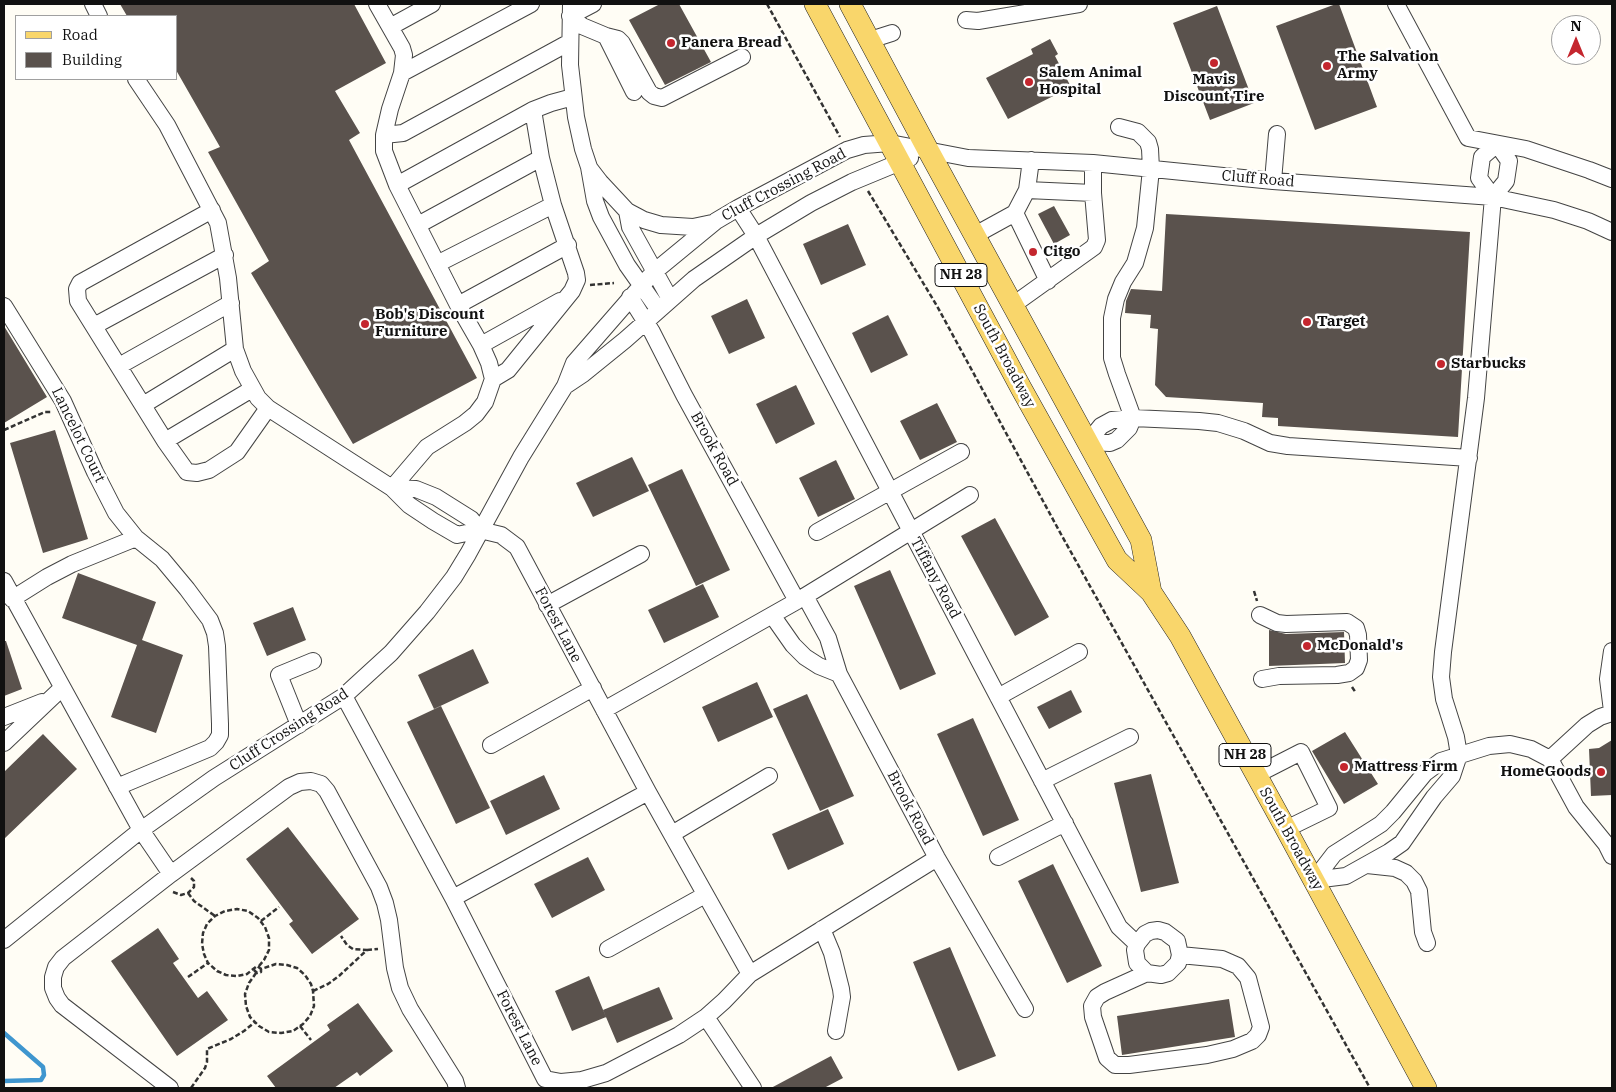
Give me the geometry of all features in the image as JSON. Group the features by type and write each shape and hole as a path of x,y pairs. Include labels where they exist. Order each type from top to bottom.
{"main road":[{"name":"South Broadway","path":"815,4 1021,388 1117,560 1151,592 1180,636 1426,1088"},
{"name":"South Broadway","path":"850,4 1141,540 1151,592"}],"street":[{"path":"93,4 99,15"},
{"path":"377,4 402,48 404,55 402,73 384,135 384,151 397,185 458,305 481,345 489,363 493,379 485,402 476,414 427,447 392,488"},
{"path":"390,27 432,4"},
{"path":"402,73 531,4"},
{"path":"571,10 593,4"},
{"path":"966,20 978,21 1079,4"},
{"path":"1396,4 1468,138 1526,149 1612,179"},
{"path":"571,10 582,26 622,43 649,92 654,96 662,98 742,57"},
{"path":"571,10 570,42 573,97 578,131 601,217 627,265 642,285 664,304"},
{"path":"870,40 892,33"},
{"path":"606,36 634,92"},
{"path":"384,135 404,133 570,42"},
{"path":"137,80 166,124 218,223 225,255 235,349 252,389 268,408 392,488 409,505 457,535 480,530 471,519 436,497 416,489 392,488"},
{"path":"397,185 533,110 551,102 573,97"},
{"path":"493,379 508,370 571,291 576,273 553,205 541,158 533,110"},
{"path":"1119,127 1138,132 1148,142 1151,169 1146,228 1135,263 1123,282 1116,299 1112,318 1112,358 1116,374 1134,418"},
{"path":"1273,181 1276,134"},
{"name":"Cluff Crossing Road","path":"4,940 141,830 214,778 344,696 391,653 428,612 454,577 526,449 565,386 574,363 654,272 714,223 738,208 847,150 890,143 928,150"},
{"path":"1314,880 1346,876 1402,843 1434,797 1452,776 1459,755 1456,737 1444,699 1441,677 1476,398 1492,197 1506,181 1509,162 1497,144"},
{"path":"1492,197 1479,178 1482,157 1497,144"},
{"path":"901,162 928,150"},
{"name":"Cluff Road","path":"928,150 968,158 1093,163 1273,181 1492,197 1554,210 1588,221 1612,232"},
{"path":"418,225 541,158"},
{"path":"975,235 1015,213 1027,190 1031,160"},
{"name":"Cluff Crossing Road","path":"565,386 583,374 694,279 756,236 811,203 861,178 901,162"},
{"path":"1013,305 1094,247 1097,240 1093,163"},
{"path":"589,167 627,211 644,220 661,225 693,227 714,223"},
{"path":"1027,190 1094,192"},
{"path":"437,264 553,205"},
{"name":"Tiffany Road","path":"738,208 756,236 1119,927 1137,944"},
{"path":"212,210 80,283 77,289 78,301 165,441 188,472 197,473 209,470 237,452 268,408"},
{"path":"627,211 630,227 654,272 664,304"},
{"path":"1015,213 1048,281"},
{"path":"458,305 568,245"},
{"path":"94,326 225,255"},
{"path":"481,345 571,291"},
{"name":"Brook Road","path":"630,298 645,321 801,598 828,638 839,674 936,858 1024,1009"},
{"path":"118,366 231,303"},
{"name":"Lancelot Court","path":"4,306 54,384 116,513 136,538 162,559 202,607 210,620 217,646 220,734 216,742 210,748 117,786"},
{"path":"143,405 235,349"},
{"path":"165,441 252,389"},
{"path":"1088,442 1101,426 1112,420 1134,418 1218,423 1244,431 1270,443 1288,446 1469,458"},
{"path":"817,532 961,452"},
{"path":"604,710 801,598 970,495"},
{"name":"Forest Lane","path":"480,530 501,535 517,547 648,792 750,974"},
{"path":"12,599 72,564 136,538"},
{"path":"547,605 641,554"},
{"path":"4,581 57,693 117,786 171,882"},
{"path":"772,615 793,645 805,657 819,666 839,674"},
{"path":"1260,615 1277,623 1286,624 1350,623 1356,628 1358,635 1359,660 1356,668 1337,675 1279,676 1262,679"},
{"path":"1550,759 1587,725 1612,712 1608,679 1612,651"},
{"path":"998,696 1079,652"},
{"path":"299,725 279,675 313,661"},
{"path":"490,745 593,688"},
{"path":"4,717 57,693"},
{"path":"4,743 57,693"},
{"name":"Forest Lane","path":"344,696 453,898 545,1079 561,1082 582,1080 606,1073 679,1035 706,1017 750,974 936,858"},
{"path":"1042,781 1130,737"},
{"path":"1314,880 1334,854 1374,829 1393,812 1426,772 1441,761 1488,746 1510,744 1531,749 1550,759 1576,807 1606,844 1612,856"},
{"path":"1256,775 1300,752 1329,808 1286,829"},
{"path":"672,834 769,776"},
{"path":"170,1088 62,1005 53,988 53,977 56,968 62,958 171,882 289,787 300,782 311,781 321,784 335,804 379,887 389,920 395,968 400,988 410,1009 456,1081 457,1088"},
{"path":"453,898 648,792"},
{"path":"998,857 1064,824"},
{"path":"1367,865 1395,868 1406,873 1414,881 1419,891 1423,932 1427,943"},
{"path":"608,949 705,894"},
{"path":"822,929 832,953 841,989 842,997 836,1030"},
{"path":"1151,931 1165,932 1177,941 1180,955 1178,962 1168,973 1162,976 1147,973 1137,963 1135,957 1137,944 1145,934 1151,931"},
{"path":"1147,973 1105,992 1097,997 1092,1006 1093,1017 1107,1058 1115,1065 1137,1064 1207,1054 1233,1049 1252,1041 1258,1035 1261,1027 1248,978 1238,966 1222,959 1180,955"},
{"path":"706,1017 753,1088"}],"path":[{"path":"767,4 847,150"},
{"path":"861,178 937,306 1062,536 1370,1088"},
{"path":"571,291 614,283"},
{"path":"4,430 45,412 68,410"},
{"path":"171,882 174,894 188,893 194,887 194,881 189,876"},
{"path":"188,893 215,916"},
{"path":"261,921 279,907"},
{"path":"237,909 248,911 261,921 269,938 269,950 260,967 260,973 226,975 208,962 204,954 202,939 208,924 215,916 225,911 237,909"},
{"path":"313,991 340,976 368,950 353,949 347,945 341,936"},
{"path":"188,977 208,962"},
{"path":"276,964 297,968 311,984 314,1006 310,1016 293,1031 269,1032 258,1026 250,1017 246,1006 245,994 255,972 254,967 260,967 276,964"},
{"path":"191,1088 205,1068 207,1062 206,1049 230,1038 254,1022"},
{"path":"300,1026 311,1040"}],"building":[{"path":"120,4 354,4 386,63 335,91 360,133 349,140 477,378 353,444 251,273 269,261 208,152 220,147 178,74 178,15 126,15"},
{"name":"Panera Bread","path":"660,4 679,4 711,62 665,85 629,20"},
{"name":"The Salvation Army","path":"1339,4 1377,107 1315,130 1276,26"},
{"name":"Mavis Discount Tire","path":"1217,6 1254,103 1210,120 1173,23"},
{"name":"Salem Animal Hospital","path":"1050,39 1058,54 1055,56 1071,87 1008,119 986,78 1033,54 1031,49"},
{"path":"1054,206 1070,235 1054,244 1038,214"},
{"name":"Target","path":"1166,214 1470,232 1458,437 1278,426 1278,418 1262,417 1263,403 1166,397 1155,385 1158,329 1150,328 1151,315 1125,313 1126,301 1131,289 1162,291"},
{"path":"848,224 866,265 821,285 803,244"},
{"path":"747,299 765,338 729,354 711,316"},
{"path":"888,315 908,355 871,373 852,333"},
{"path":"4,326 47,397 4,423"},
{"path":"796,385 815,424 776,444 756,404"},
{"path":"937,403 957,442 920,460 900,421"},
{"path":"55,430 88,539 43,553 10,443"},
{"path":"632,457 649,491 593,517 576,483"},
{"path":"836,460 855,499 818,517 799,478"},
{"path":"682,469 730,570 696,586 648,485"},
{"path":"995,518 1049,617 1015,636 961,536"},
{"path":"890,570 936,674 900,690 854,586"},
{"path":"78,573 156,602 142,640 183,655 156,733 111,717 137,645 62,618"},
{"path":"703,584 719,617 664,643 648,610"},
{"path":"293,607 306,640 267,656 253,623"},
{"name":"McDonald's","path":"1269,630 1286,634 1344,632 1345,663 1269,666"},
{"path":"4,641 6,641 22,689 4,696"},
{"path":"473,649 489,683 434,709 418,675"},
{"path":"757,682 773,717 718,742 702,707"},
{"path":"1071,690 1082,712 1049,729 1037,707"},
{"path":"807,694 854,796 820,811 773,709"},
{"path":"441,706 490,808 456,824 407,722"},
{"path":"973,718 1019,820 983,836 937,734"},
{"name":"Mattress Firm","path":"1345,732 1378,784 1344,804 1312,751"},
{"path":"43,734 77,769 4,839 4,772"},
{"name":"HomeGoods","path":"1612,740 1612,795 1591,796 1589,749 1599,748"},
{"path":"1151,774 1179,883 1141,892 1114,783"},
{"path":"544,775 560,809 506,835 490,801"},
{"path":"828,809 844,844 788,870 772,834"},
{"path":"288,827 359,919 312,954 289,924 293,921 246,859"},
{"path":"588,857 605,890 552,918 534,884"},
{"path":"1053,864 1102,966 1067,983 1018,881"},
{"path":"158,928 179,959 173,963 198,998 207,991 228,1020 177,1056 111,961"},
{"path":"950,947 996,1056 958,1071 913,962"},
{"path":"589,976 606,1017 572,1031 555,991"},
{"path":"659,987 673,1019 617,1043 603,1010"},
{"path":"1229,999 1235,1037 1122,1055 1117,1016"},
{"path":"358,1003 393,1051 360,1076 357,1072 334,1088 276,1088 267,1076 330,1030 327,1025"},
{"path":"831,1056 843,1078 824,1088 771,1088"}],"waterway":[{"path":"4,1033 43,1067 44,1075 41,1080 4,1081"}],"place":[{"name":"Panera Bread","path":"671,43"},
{"name":"Mavis Discount Tire","path":"1214,63"},
{"name":"The Salvation Army","path":"1327,66"},
{"name":"Salem Animal Hospital","path":"1029,82"},
{"name":"Citgo","path":"1033,252"},
{"name":"Target","path":"1307,322"},
{"name":"Bob's Discount Furniture","path":"365,324"},
{"name":"Starbucks","path":"1441,364"},
{"name":"McDonald's","path":"1307,646"},
{"name":"Mattress Firm","path":"1344,767"},
{"name":"HomeGoods","path":"1601,772"}]}
